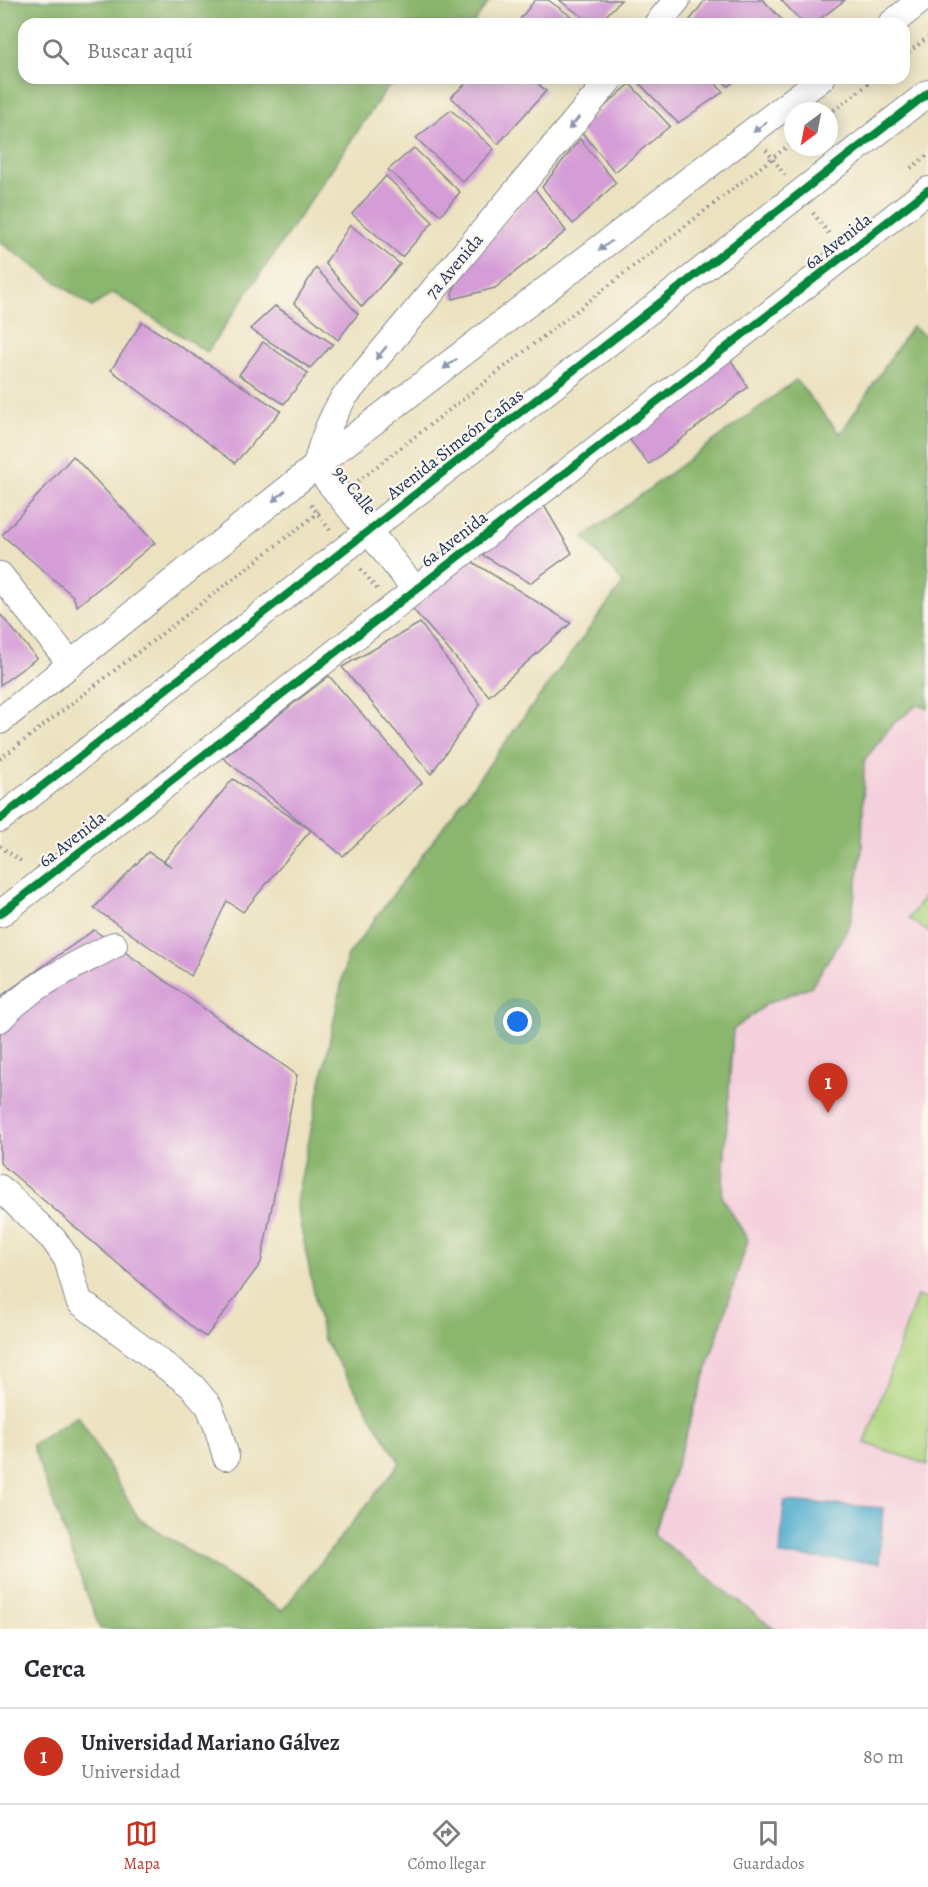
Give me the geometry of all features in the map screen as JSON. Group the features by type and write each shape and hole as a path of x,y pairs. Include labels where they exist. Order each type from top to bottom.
{"street":[{"path":"662,18 677,0"},
{"path":"898,18 921,0"},
{"name":"7a Avenida","path":"316,466 323,437 344,397 606,84"},
{"path":"0,721 316,466 814,84"},
{"name":"Avenida Simeón Cañas","path":"0,819 928,93"},
{"name":"6a Avenida","path":"0,914 928,190"},
{"name":"9a Calle","path":"316,466 415,589"},
{"path":"0,575 71,664"},
{"path":"0,1019 33,990 114,945"},
{"path":"0,1188 54,1240 67,1259 79,1301 192,1386 209,1406 218,1426 226,1457"}],"path":[{"path":"910,51 928,37"},
{"path":"838,107 868,84"},
{"path":"0,759 784,149"},
{"path":"0,846 22,862"}],"shaded area":[{"path":"919,704 928,709 928,1629 774,1629 654,1536 748,1240 722,1197 733,1030 768,1003 812,986 850,925 862,851 864,761 893,724"}],"green space":[{"path":"0,0 490,0 477,18 18,18 18,84 397,84 387,88 207,352 113,293 92,307 0,242"},
{"path":"912,326 928,338 928,709 919,704 893,724 864,761 862,851 850,925 812,986 768,1003 733,1030 722,1197 748,1240 654,1535 774,1629 100,1629 32,1445 78,1415 139,1519 282,1611 400,1463 323,1338 296,1202 347,957 623,583 584,537 796,380 840,434"},
{"path":"928,892 928,932 909,918"},
{"path":"917,1296 928,1300 928,1465 865,1443"}],"water":[{"path":"784,1501 883,1508 879,1563 780,1555"}],"building":[{"path":"535,0 548,0 574,18 521,18"},
{"path":"559,0 621,0 604,18 584,18"},
{"path":"705,0 763,0 780,18 692,18"},
{"path":"781,0 845,0 821,18 798,18"},
{"path":"465,84 538,84 546,91 498,144 451,97"},
{"path":"630,84 670,126 615,172 579,129"},
{"path":"640,84 716,84 723,92 678,123"},
{"path":"451,110 494,149 463,182 416,138"},
{"path":"580,139 616,183 573,224 542,187"},
{"path":"414,148 460,192 441,215 388,170"},
{"path":"386,176 433,222 402,257 352,214"},
{"path":"535,189 566,231 495,288 453,299 452,293 463,269"},
{"path":"350,225 400,264 362,307 325,263"},
{"path":"316,268 358,314 338,340 294,303"},
{"path":"275,306 333,344 310,368 250,329"},
{"path":"142,322 281,411 235,463 111,370"},
{"path":"263,342 308,373 284,404 239,375"},
{"path":"727,354 748,387 649,464 626,435"},
{"path":"73,456 155,543 77,606 73,596 2,535"},
{"path":"542,502 572,553 530,583 476,551"},
{"path":"466,558 571,623 489,696 411,607"},
{"path":"0,614 37,658 0,685"},
{"path":"420,623 480,704 431,774 342,667"},
{"path":"329,676 422,783 343,856 223,758"},
{"path":"233,779 311,830 243,912 227,901 191,976 94,908 148,852 172,867 164,861"},
{"path":"94,930 297,1075 261,1263 206,1337 0,1163 0,997"}],"cycle path":[{"path":"0,819 928,93"},
{"path":"0,914 928,190"}],"place":[{"name":"Universidad Mariano Gálvez","path":"828,1113"}]}
